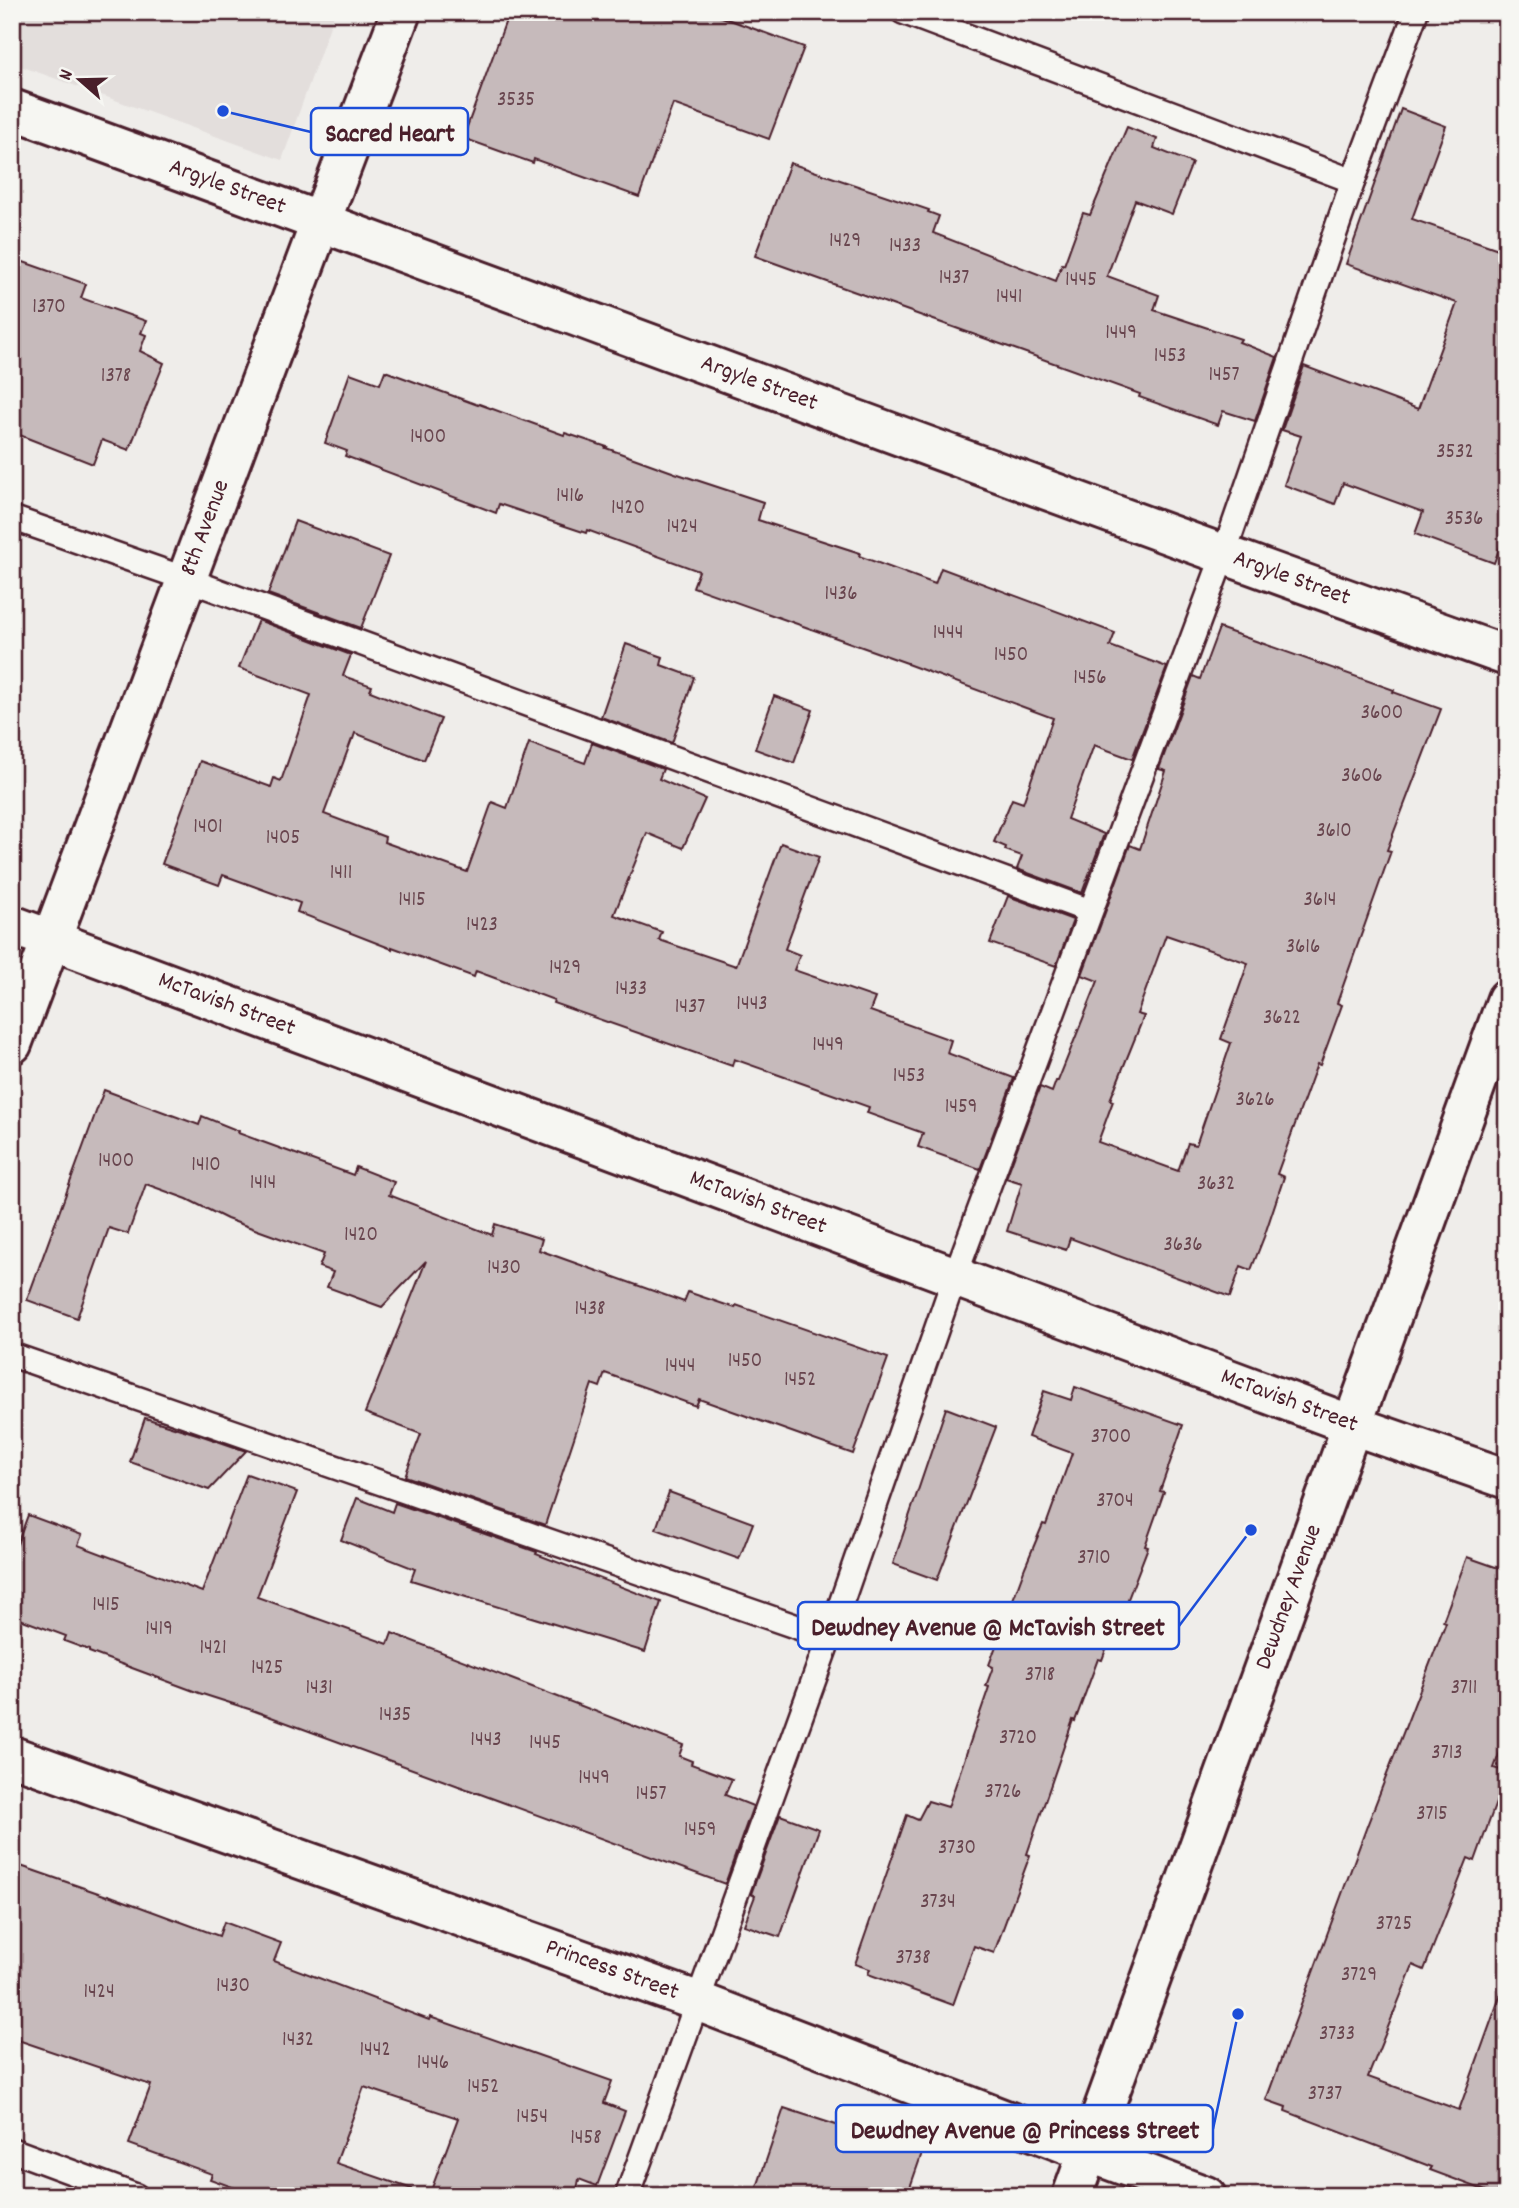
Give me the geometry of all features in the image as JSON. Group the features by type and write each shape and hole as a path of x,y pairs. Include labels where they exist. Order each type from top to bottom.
{"street":[{"name":"8th Avenue","path":"12,1044 401,12"},
{"name":"Argyle Street","path":"12,110 1223,556 1507,656"},
{"name":"McTavish Street","path":"12,925 1352,1425 1507,1479"},
{"name":"Dewdney Avenue","path":"1072,2196 1507,999"},
{"name":"Princess Street","path":"12,1756 697,2001 1206,2196"}],"lane":[{"path":"903,12 1353,181"},
{"path":"627,2196 829,1638 954,1276 1223,556 1353,181 1416,12"},
{"path":"12,518 186,579 1090,911"},
{"path":"12,1354 829,1638"},
{"path":"12,2150 136,2196"}],"shaded area":[{"path":"12,12 335,12 282,160 12,63"}],"building":[{"path":"509,12 708,12 804,47 769,139 673,104 639,197 534,159 533,163 463,138"},
{"path":"1401,109 1446,126 1412,219 1507,252 1507,527 1494,563 1415,534 1423,512 1343,483 1335,504 1284,485 1301,436 1282,430 1304,366 1418,409 1457,303 1346,264"},
{"path":"1127,127 1157,139 1154,148 1192,163 1172,214 1135,200 1107,276 1159,295 1154,310 1241,339 1239,342 1277,357 1255,421 1223,411 1218,425 1139,397 1140,394 755,256 790,163 929,210 928,212 939,216 933,233 1056,281 1083,213 1090,215"},
{"path":"12,258 86,284 81,298 146,321 141,333 146,335 140,351 164,363 129,450 102,440 93,464 12,432"},
{"path":"385,371 763,502 758,520 860,553 859,556 935,584 941,568 1115,633 1110,646 1167,667 1132,759 1094,745 1067,819 1104,834 1082,893 1017,869 1022,856 1005,850 1006,847 994,842 1012,799 1023,803 1053,718 693,587 699,571 587,530 586,533 499,504 496,513 345,456 347,451 325,443 350,373 380,384"},
{"path":"295,521 389,556 361,628 268,594"},
{"path":"258,620 351,655 343,676 372,686 370,691 441,719 424,760 355,733 352,739 324,814 385,837 384,842 467,872 492,802 507,808 529,743 585,763 592,743 663,769 659,779 705,799 683,848 647,833 614,915 662,932 659,940 736,966 781,843 819,857 785,949 800,955 794,970 875,998 870,1011 951,1040 947,1053 1014,1078 980,1169 918,1147 923,1133 867,1113 869,1107 734,1059 732,1066 553,1003 554,1000 476,971 474,977 392,949 297,912 300,903 223,875 219,885 162,864 200,761 271,787 274,778 281,781 311,695 239,668"},
{"path":"1219,628 1441,709 1387,850 1391,851 1337,1003 1342,1005 1320,1065 1317,1064 1277,1174 1284,1177 1264,1237 1251,1270 1241,1266 1230,1297 1070,1238 1066,1250 1007,1231 1022,1183 1006,1178 1040,1087 1052,1092 1098,981 1082,975 1130,845 1140,849 1166,771 1159,769 1193,676 1200,679","holes":["1166,935 1248,963 1221,1039 1231,1043 1196,1145 1188,1143 1178,1171 1098,1142 1113,1101 1110,1100 1144,1016 1137,1014"]},
{"path":"626,644 663,657 661,665 694,677 672,743 601,717"},
{"path":"774,696 813,710 794,763 755,749"},
{"path":"1008,896 1073,920 1056,966 990,943"},
{"path":"104,1090 199,1125 202,1116 239,1131 238,1133 353,1175 356,1167 394,1182 389,1195 492,1235 495,1224 542,1239 539,1250 684,1302 688,1292 735,1308 736,1305 888,1358 853,1454 699,1399 696,1406 605,1373 600,1387 592,1384 545,1525 405,1476 421,1434 365,1413 426,1261 382,1307 327,1287 333,1272 319,1267 324,1254 227,1219 187,1199 146,1184 128,1234 109,1228 77,1318 27,1300"},
{"path":"1075,1387 1183,1425 1160,1491 1164,1492 1145,1546 1148,1547 1102,1660 1098,1659 1075,1721 1073,1720 1027,1854 1030,1855 994,1953 974,1946 953,2005 868,1974 870,1969 855,1964 907,1815 918,1820 928,1801 948,1807 989,1687 986,1686 993,1667 989,1665 1025,1567 1043,1524 1046,1525 1072,1453 1028,1437 1044,1391 1071,1400"},
{"path":"946,1408 996,1427 937,1580 893,1564"},
{"path":"145,1418 246,1451 209,1490 130,1462"},
{"path":"247,1474 297,1492 257,1597 388,1644 392,1633 683,1745 679,1756 692,1761 691,1764 732,1779 725,1795 753,1806 725,1884 89,1652 64,1641 66,1636 12,1616 12,1558 28,1515 82,1535 78,1545 202,1592"},
{"path":"669,1492 753,1523 739,1559 656,1529"},
{"path":"357,1498 392,1512 395,1503 537,1552 536,1554 661,1602 645,1652 411,1580 415,1569 341,1540"},
{"path":"1467,1557 1507,1571 1507,1733 1494,1768 1507,1772 1475,1861 1468,1858 1424,1970 1413,1965 1368,2077 1459,2110 1502,1991 1507,1992 1507,2169 1497,2195 1285,2111 1286,2107 1266,2100 1446,1622 1443,1621"},
{"path":"780,1815 819,1829 780,1937 744,1925 755,1896 751,1894"},
{"path":"12,1863 219,1936 224,1922 281,1943 274,1961 429,2020 430,2017 612,2081 604,2103 625,2111 597,2186 579,2179 576,2196 429,2196 458,2118 364,2087 336,2163 412,2189 411,2196 257,2196 210,2179 212,2174 129,2144 151,2085 12,2038"},
{"path":"784,2108 922,2153 907,2196 754,2196"}],"place":[{"name":"Sacred Heart","path":"223,111"},
{"name":"Dewdney Avenue @ McTavish Street","path":"1251,1530"},
{"name":"Dewdney Avenue @ Princess Street","path":"1238,2014"}]}
